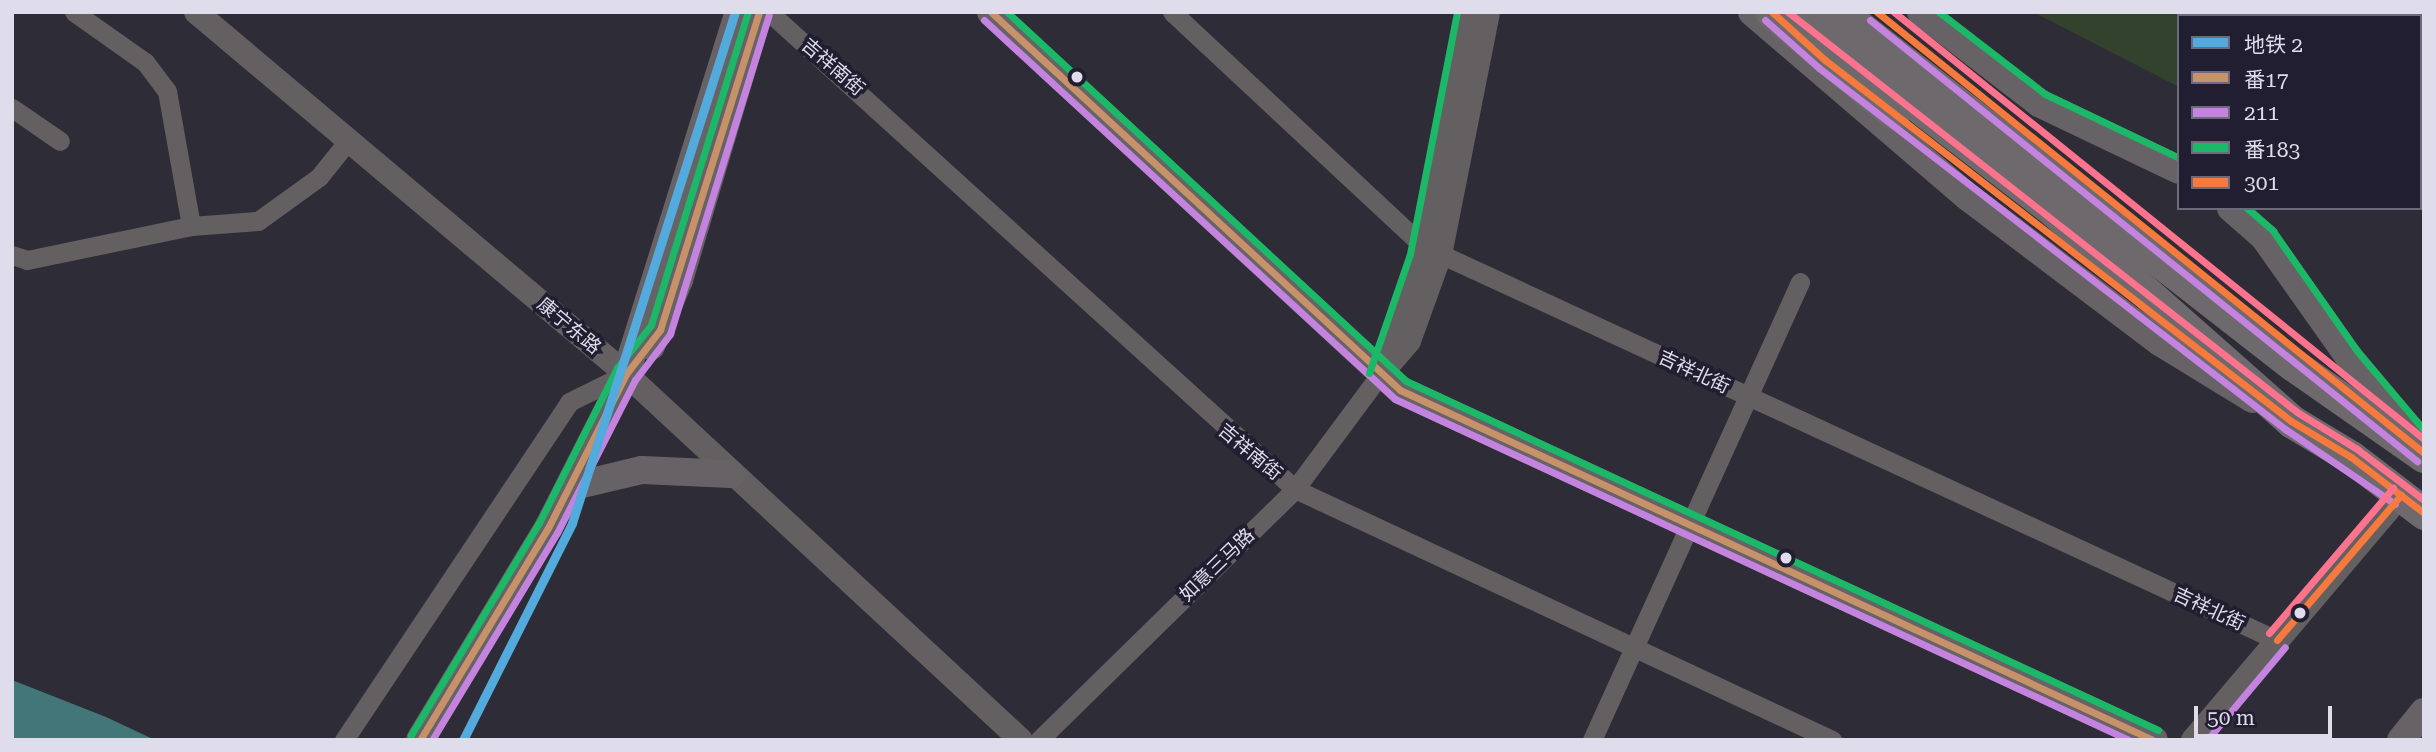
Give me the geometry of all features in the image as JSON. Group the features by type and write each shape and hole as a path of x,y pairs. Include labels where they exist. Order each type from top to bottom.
{"highway":[{"path":"1772,12 1848,30 2291,421 2412,504"},
{"path":"1810,12 1848,30 2424,455"}],"main road":[{"path":"420,740 491,628 570,487 626,374 739,12"},
{"path":"626,374 660,330 758,12"},
{"path":"991,12 1379,376 1426,404 2154,740"},
{"path":"1752,12 1968,197 2160,342 2291,421"},
{"path":"1922,12 2039,103 2177,169"},
{"path":"2233,210 2264,237 2349,358 2424,447"},
{"path":"570,487 642,470 731,474"},
{"path":"2401,740 2424,712"}],"street":[{"path":"75,12 145,62 167,91 191,226"},
{"name":"康宁东路","path":"196,12 347,142 626,374 1021,740"},
{"name":"吉祥南街","path":"769,12 1295,489 1832,740"},
{"name":"吉祥北街","path":"1172,12 1431,250 2277,640"},
{"name":"如意三马路","path":"1431,250 1468,12"},
{"name":"如意三马路","path":"1039,740 1295,489 1379,376 1409,341 1488,12"},
{"path":"12,108 60,141"},
{"path":"12,255 27,260 191,226 258,221 319,177 347,142"},
{"path":"1592,740 1800,282"},
{"path":"344,740 569,402 626,374"},
{"path":"2193,740 2277,640 2412,504"}],"shaded area":[{"path":"2033,12 2319,12 2177,14 2177,86"},
{"path":"12,680 106,717 155,740 12,740"}],"metro line":[{"name":"2","path":"463,740 572,523 735,12"}],"transit line":[{"name":"番183","path":"411,735 539,523 617,368 651,325 748,12"},
{"name":"番17","path":"420,740 548,528 626,374 660,330 759,12"},
{"name":"番17","path":"991,12 1400,390 2153,740"},
{"name":"番183","path":"1007,12 1406,381 2158,730"},
{"name":"番183","path":"1369,373 1410,254 1457,12"},
{"name":"301","path":"1772,12 1825,60 2291,421 2351,457 2424,513"},
{"path":"1788,12 2297,412 2357,449 2424,500"},
{"name":"301","path":"1877,12 2424,453"},
{"path":"1894,12 2424,439"},
{"name":"番183","path":"1939,12 2045,94 2177,157"},
{"name":"211","path":"432,740 557,533 635,380 670,334 769,15"},
{"name":"211","path":"984,20 1395,399 2129,740"},
{"name":"211","path":"1765,20 1819,68 2285,429 2395,504"},
{"name":"211","path":"1870,20 2417,461"},
{"name":"番183","path":"2249,210 2273,231 2357,351 2424,430"},
{"path":"2269,633 2393,488"},
{"name":"301","path":"2277,640 2401,495"},
{"name":"211","path":"2207,740 2285,647"}]}
